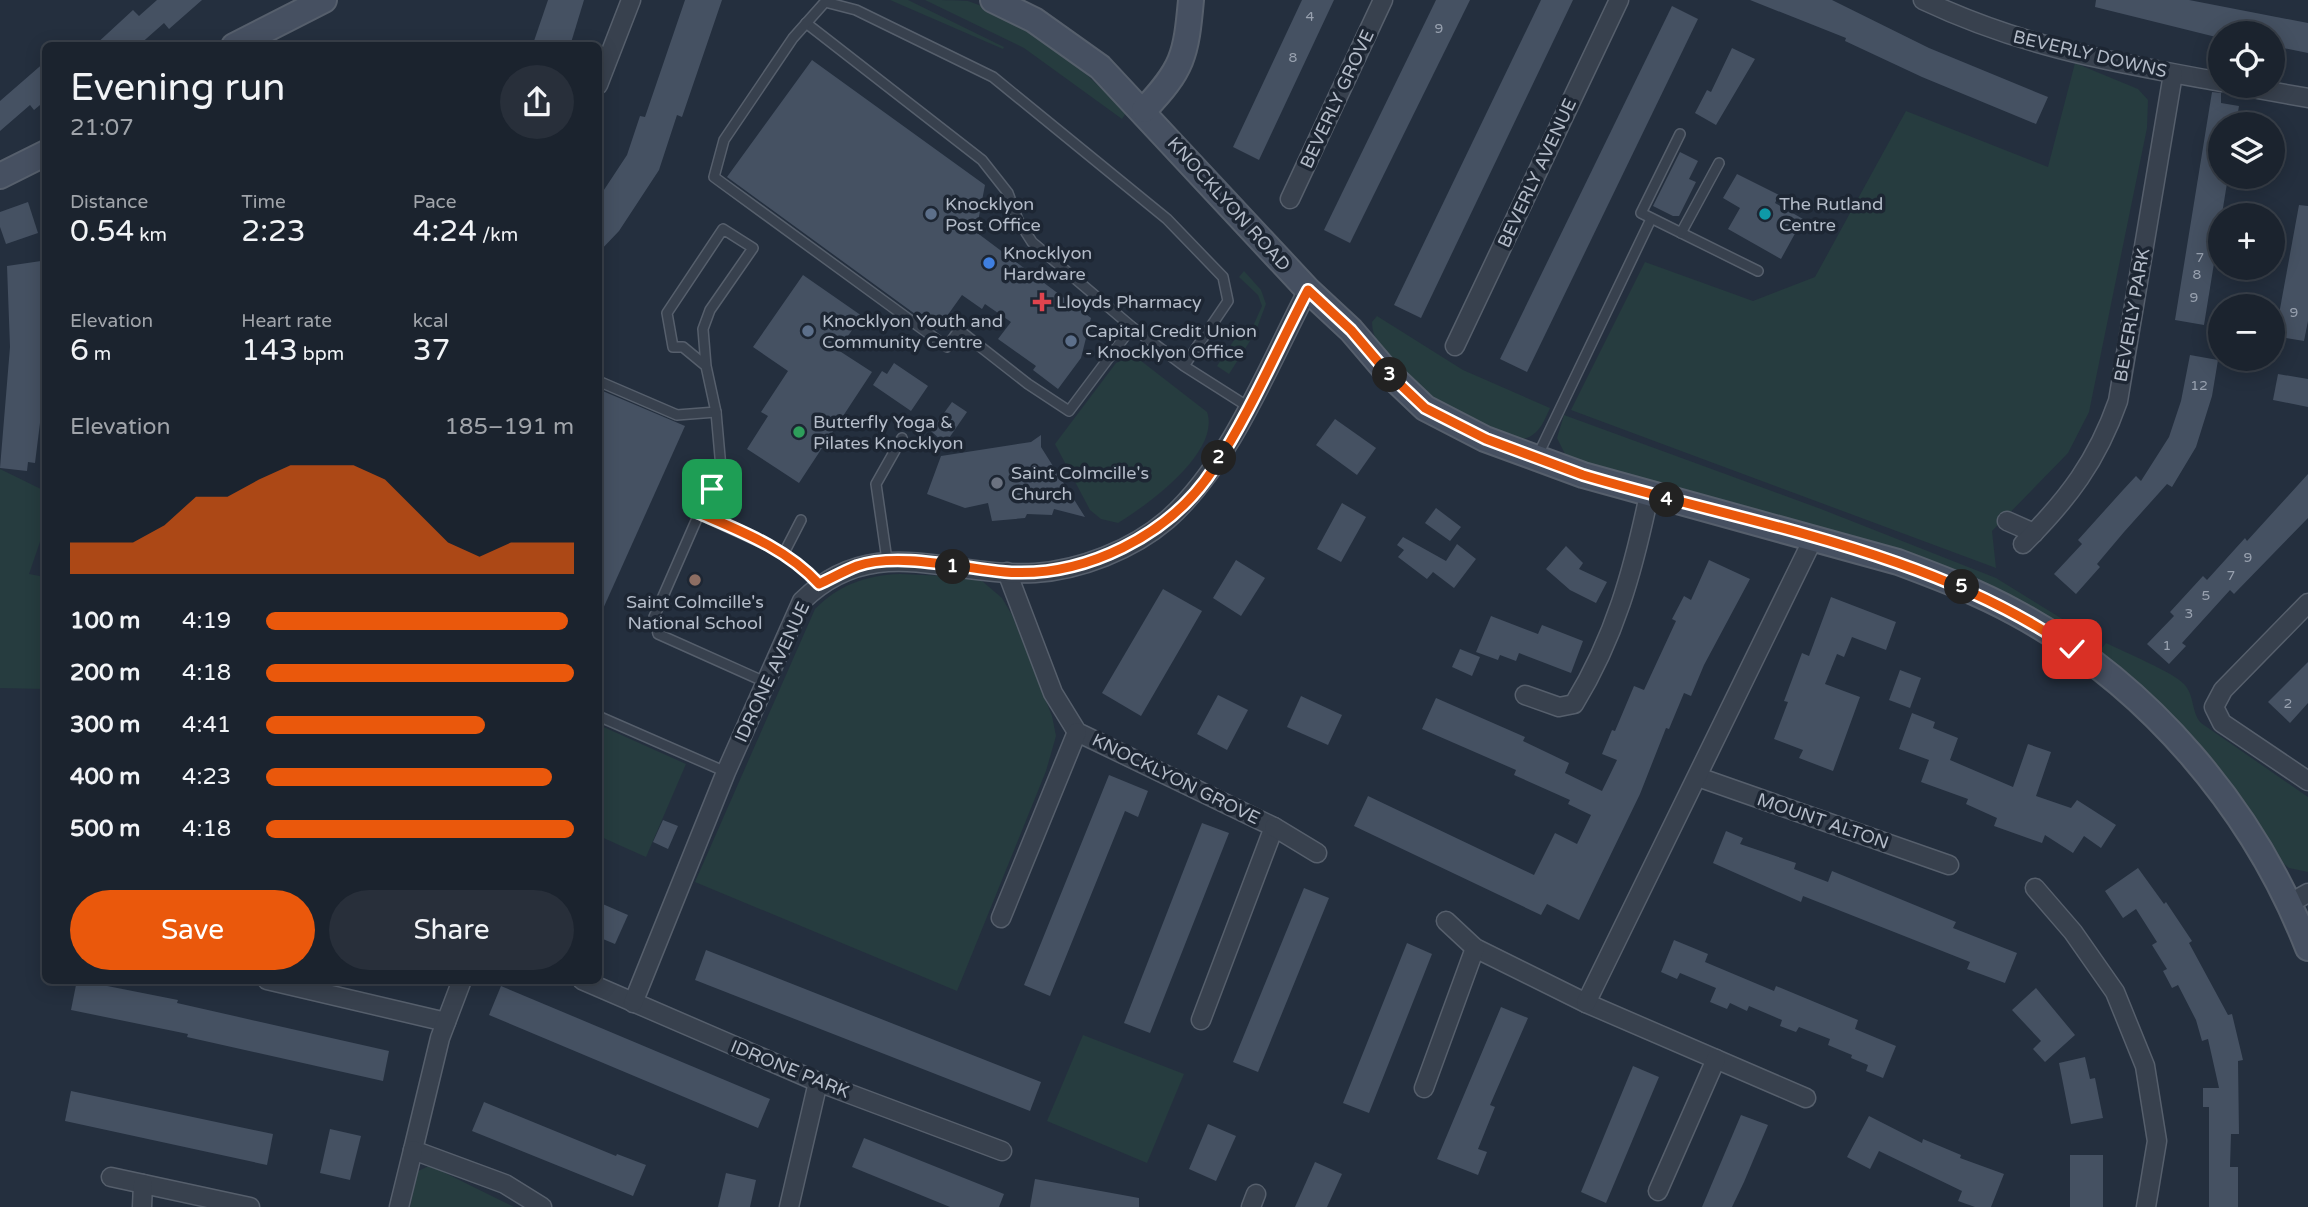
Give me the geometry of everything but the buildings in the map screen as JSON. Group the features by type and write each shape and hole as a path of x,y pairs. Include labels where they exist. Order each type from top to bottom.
{"street":[{"path":"242,42 324,0"},
{"path":"602,75 631,0"},
{"name":"KNOCKLYON ROAD","path":"993,0 1060,36 1100,67 1144,110 1308,290 1351,330 1386,371 1425,408 1536,460 1649,495 1898,562 1969,590 2017,613 2098,667 2150,712 2213,781 2299,898 2308,948"},
{"path":"1144,110 1173,78 1184,57 1191,0"},
{"name":"BEVERLY GROVE","path":"1290,199 1383,0"},
{"name":"BEVERLY AVENUE","path":"1455,346 1619,0"},
{"name":"BEVERLY DOWNS","path":"1923,0 1965,20 2036,45 2208,80"},
{"name":"BEVERLY PARK","path":"2007,521 2029,539 2085,475 2105,437 2118,401 2173,74"},
{"path":"2285,94 2308,98"},
{"path":"0,176 42,155"},
{"name":"IDRONE AVENUE","path":"633,1003 726,772 802,601 819,584 858,565 887,560 1034,573 1069,568 1118,551 1166,521 1213,470 1308,290"},
{"path":"1525,695 1559,707 1574,704 1595,669 1628,589 1649,495"},
{"path":"1586,1003 1813,539"},
{"name":"KNOCKLYON GROVE","path":"1007,572 1053,692 1077,732 1274,827 1317,853"},
{"path":"2308,603 2223,690 2214,707 2222,723 2308,781"},
{"name":"KNOCKLYON GROVE","path":"1001,918 1077,732"},
{"name":"MOUNT ALTON","path":"1698,776 1949,865"},
{"name":"KNOCKLYON GROVE","path":"1201,1020 1274,827"},
{"path":"2035,888 2073,932 2115,992 2145,1066 2157,1141 2146,1207"},
{"path":"1446,921 1475,948 1586,1003 1806,1098"},
{"path":"1424,1088 1475,948"},
{"path":"284,984 446,1022"},
{"path":"399,1207 446,1022 460,984"},
{"name":"IDRONE PARK","path":"591,984 818,1082 1002,1151"},
{"path":"1658,1191 1716,1059"},
{"path":"789,1207 818,1082"},
{"path":"413,1150 505,1184 542,1207"},
{"path":"111,1177 250,1207"},
{"path":"142,1207 143,1184"}],"lane":[{"path":"1132,327 1069,411 1028,384 959,330 947,347 714,177 724,140 806,23 825,2 856,10 993,77 1167,219 1223,277 1228,301 1184,366"},
{"path":"806,23 982,160 1008,193 1018,220 1032,242 1132,327 1184,366 1247,406"},
{"path":"1680,134 1641,213 1758,271"},
{"path":"1681,233 1719,163"},
{"path":"1536,460 1651,219"},
{"path":"706,366 683,347 673,347 667,313 723,229 753,248 710,310 703,330 706,366 716,412 721,468 654,617 658,634 765,682"},
{"path":"602,383 677,415 716,412"},
{"path":"887,560 876,484 902,438"},
{"path":"699,513 784,553 819,584"},
{"path":"784,553 801,520"},
{"path":"602,718 726,772"}],"green space":[{"path":"890,0 908,0 1004,47 1003,49"},
{"path":"925,0 968,1 1012,21 1073,63 1126,113 1122,119 1024,48"},
{"path":"2075,63 2138,89 2148,100 2147,128 2089,412 2068,453 1992,531 1996,568 1571,410 1645,262 1753,301 1815,277 1906,111 2048,167"},
{"path":"1244,271 1261,290 1266,304 1255,333 1229,374 1217,366 1242,328 1250,333 1262,306 1258,295 1239,277"},
{"path":"1377,316 1463,370 1550,408 1542,424 1531,436 1519,440 1466,418 1437,401 1386,354 1374,334 1372,322"},
{"path":"1136,357 1207,412 1208,428 1203,444 1179,476 1163,491 1118,523 1101,519 1090,510 1055,444 1116,363"},
{"path":"1564,415 1821,509 1996,578 2088,635 2083,641 2022,602 1940,565 1567,458 1557,438"},
{"path":"0,469 42,490 42,536 29,574 42,576 42,689 0,688"},
{"path":"900,574 967,577 982,581 1002,598 1012,615 1052,716 1056,736 1046,771 957,991 695,882 815,609 833,594 854,583"},
{"path":"2106,643 2178,679 2187,689 2201,723 2308,797 2308,872 2289,868 2278,859 2214,761 2159,703 2099,652"},
{"path":"602,726 686,764 646,857 602,837"},
{"path":"1083,1035 1184,1074 1147,1163 1047,1121"},
{"path":"429,1166 514,1207 410,1207 418,1171"}],"place":[{"name":"Knocklyon Post Office","path":"931,214"},
{"name":"The Rutland Centre","path":"1765,214"},
{"name":"Knocklyon Hardware","path":"989,263"},
{"name":"Lloyds Pharmacy","path":"1042,302"},
{"name":"Knocklyon Youth and Community Centre","path":"808,331"},
{"name":"Capital Credit Union - Knocklyon Office","path":"1071,341"},
{"name":"Butterfly Yoga & Pilates Knocklyon","path":"799,432"},
{"name":"Saint Colmcille's Church","path":"997,483"},
{"name":"Saint Colmcille's National School","path":"695,580"}],"route":[{"path":"712,489 699,513 784,553 819,584 858,565 887,560 1007,572 1034,573 1069,568 1118,551 1166,521 1213,470 1308,290 1351,330 1414,400 1452,424 1536,460 1583,475 1898,562 2017,613 2072,649"}]}
